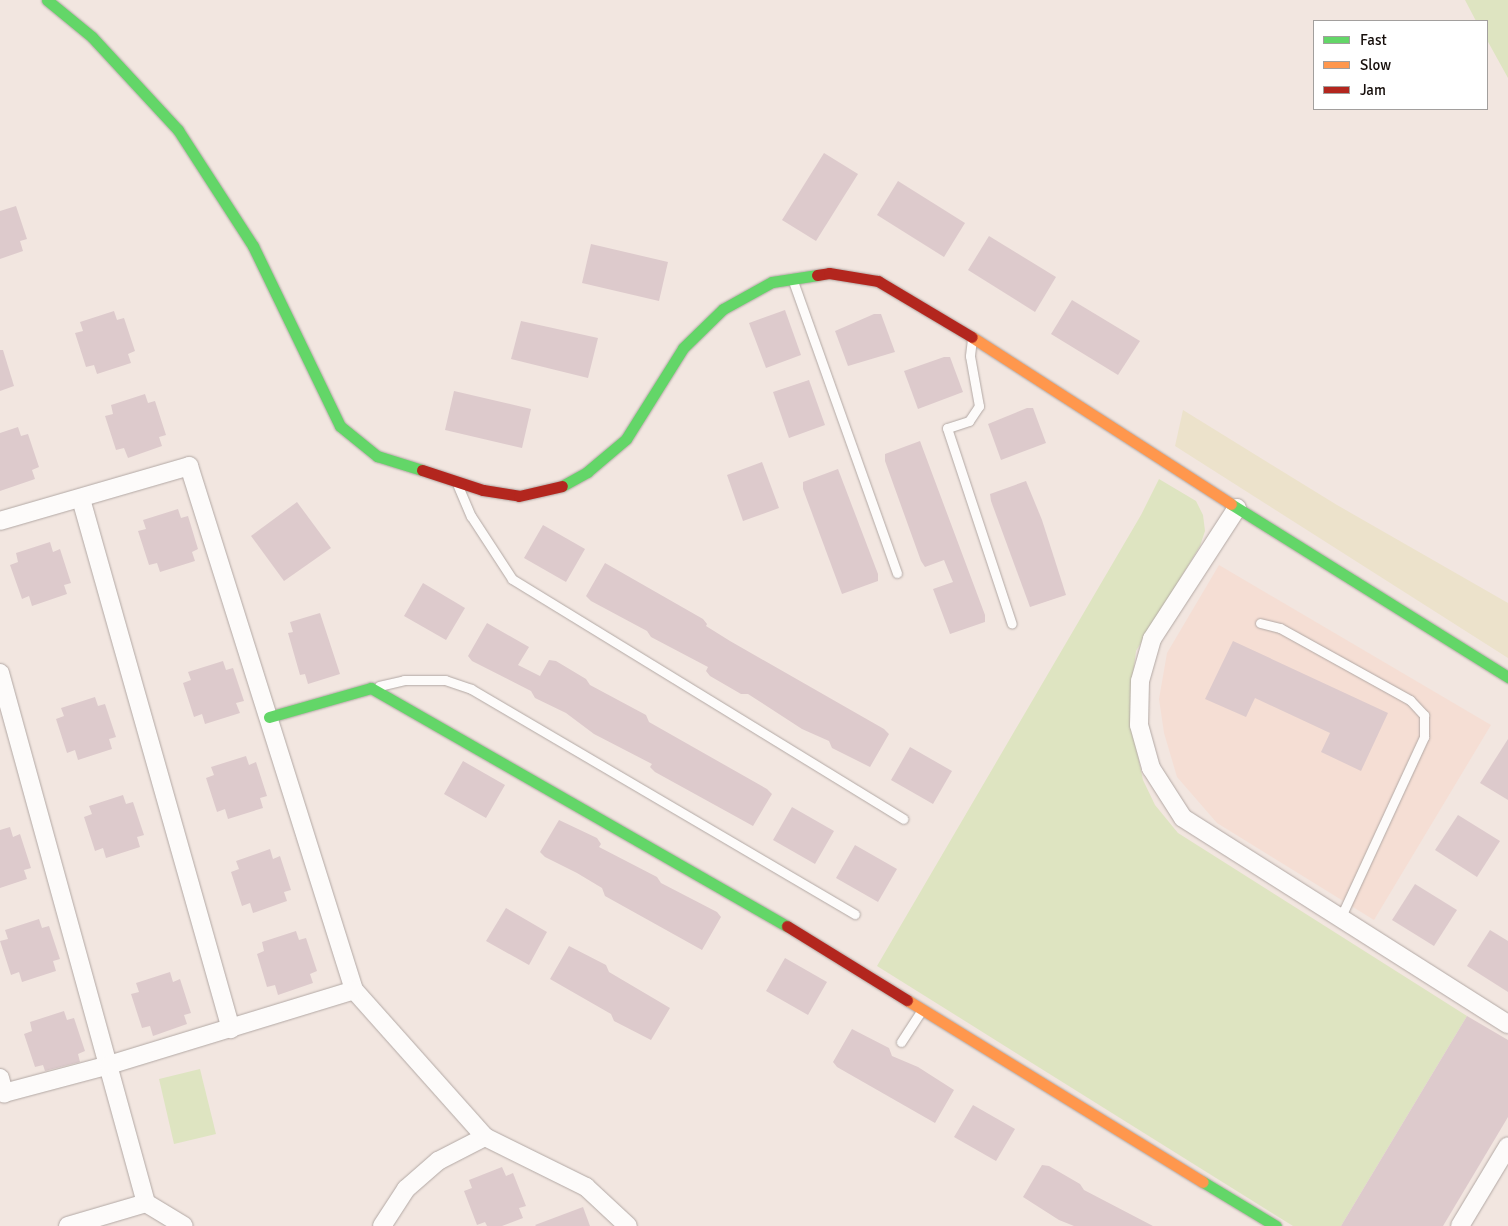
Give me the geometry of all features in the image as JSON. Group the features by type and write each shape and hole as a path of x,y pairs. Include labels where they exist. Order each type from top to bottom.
{"street":[{"path":"47,0 92,36 178,130 253,246 340,426 357,443 377,456 456,482 519,496 555,490 588,472 626,439 683,348 723,309 772,282 829,273 878,281 972,338 1237,508 1508,677"},
{"path":"0,521 81,499 189,466 354,990 485,1137 586,1187 628,1226"},
{"path":"81,499 231,1029"},
{"path":"1237,508 1152,639 1140,681 1139,725 1151,768 1183,818 1508,1024"},
{"path":"0,673 110,1065 146,1203 184,1226"},
{"path":"269,717 371,688 782,923 1276,1226"},
{"path":"0,1078 4,1092 110,1065 354,990"},
{"path":"382,1226 406,1189 438,1161 485,1137"},
{"path":"1460,1226 1508,1146"},
{"path":"68,1226 146,1203"}],"lane":[{"path":"792,279 897,573"},
{"path":"972,338 970,356 980,395 979,406 969,420 947,428 1012,624"},
{"path":"456,482 471,516 512,578 903,819"},
{"path":"1260,623 1280,628 1410,700 1424,715 1424,737 1340,919"},
{"path":"371,688 404,680 445,680 471,689 854,914"},
{"path":"901,1042 923,1009"}],"shaded area":[{"path":"1219,565 1491,725 1374,920 1217,823 1177,777 1164,733 1159,699 1167,653"}],"green space":[{"path":"1465,0 1508,0 1508,78 1488,42 1488,20 1475,20"},
{"path":"1159,479 1196,501 1203,515 1205,531 1200,546 1136,651 1131,692 1133,733 1143,780 1155,805 1178,833 1467,1016 1341,1226 1293,1226 877,966 1141,515"},
{"path":"200,1069 216,1134 174,1144 159,1079"}],"sand":[{"path":"1183,410 1337,505 1508,603 1508,658 1175,446"}],"building":[{"path":"824,153 858,174 816,241 782,220"},
{"path":"898,181 965,223 944,257 877,215"},
{"path":"16,206 27,239 20,241 23,251 0,259 0,211"},
{"path":"989,236 1056,277 1035,312 968,270"},
{"path":"591,244 668,262 659,301 582,283"},
{"path":"1072,300 1140,341 1118,375 1051,334"},
{"path":"785,310 801,355 766,368 749,323"},
{"path":"114,311 117,320 124,318 135,351 128,354 131,363 97,374 94,365 86,367 75,333 83,331 80,322"},
{"path":"874,314 881,314 895,352 848,366 835,331"},
{"path":"521,321 598,338 588,378 511,359"},
{"path":"0,350 3,350 14,386 0,391"},
{"path":"944,357 950,357 963,392 918,409 904,371"},
{"path":"809,380 825,425 789,438 773,392"},
{"path":"454,391 531,409 522,448 445,430"},
{"path":"145,394 148,403 155,401 166,435 159,437 162,446 128,458 124,448 116,450 105,416 113,414 111,405"},
{"path":"1027,408 1033,408 1046,443 1001,460 988,424"},
{"path":"18,427 21,436 28,434 39,467 32,470 35,479 0,491 0,433"},
{"path":"920,441 985,615 985,622 950,634 933,589 953,582 944,560 925,567 921,561 885,461 885,454"},
{"path":"762,462 779,508 743,521 727,475"},
{"path":"838,469 878,574 878,581 842,594 803,489 803,482"},
{"path":"1026,481 1042,520 1066,595 1030,607 990,494"},
{"path":"297,502 331,548 284,581 251,536"},
{"path":"178,509 181,518 188,516 198,549 192,552 195,561 160,572 157,563 149,565 138,531 146,529 143,520"},
{"path":"543,525 585,549 566,582 524,558"},
{"path":"50,542 53,552 60,549 71,583 64,585 67,594 32,606 29,596 22,599 10,565 18,562 16,553"},
{"path":"605,563 703,619 707,624 706,626 730,641 884,729 889,734 870,767 832,748 829,741 802,729 748,694 741,694 710,676 706,671 708,667 651,637 647,631 591,601 586,596"},
{"path":"423,583 465,608 446,640 404,616"},
{"path":"320,613 340,674 308,684 305,674 300,675 288,633 293,632 290,622"},
{"path":"487,623 529,647 518,665 540,676 549,660 556,661 586,679 590,685 646,715 649,722 767,789 772,794 753,826 655,772 650,767 652,764 594,734 566,713 535,698 531,691 472,661 468,656"},
{"path":"1233,641 1388,713 1361,771 1321,752 1330,733 1255,698 1246,717 1205,699"},
{"path":"223,661 226,670 233,668 244,701 236,703 240,713 205,724 202,714 194,717 183,683 191,680 188,672"},
{"path":"95,697 98,706 105,704 116,737 109,739 112,749 78,760 75,750 67,753 56,719 64,716 61,708"},
{"path":"1508,739 1508,800 1480,783"},
{"path":"910,747 952,771 933,804 891,780"},
{"path":"246,756 249,765 256,762 267,796 260,798 263,808 228,819 225,809 217,812 206,778 214,775 211,767"},
{"path":"463,761 505,785 486,818 444,794"},
{"path":"123,795 126,804 133,802 144,835 137,837 140,847 106,858 103,848 95,851 84,817 92,814 89,806"},
{"path":"792,807 834,831 815,864 773,840"},
{"path":"1458,815 1500,841 1477,877 1435,850"},
{"path":"559,820 597,838 601,844 599,847 657,877 661,883 717,912 721,917 702,950 605,896 602,888 545,857 540,852"},
{"path":"10,827 13,837 20,834 31,868 24,870 27,879 0,888 0,830"},
{"path":"855,845 897,869 878,902 836,878"},
{"path":"270,849 273,859 280,856 291,890 284,892 287,901 253,913 250,903 242,906 231,872 239,869 236,861"},
{"path":"1415,884 1457,910 1434,946 1392,920"},
{"path":"506,908 547,932 529,965 486,941"},
{"path":"39,919 42,928 49,926 60,959 53,961 56,971 22,982 19,972 11,975 0,941 8,939 5,930"},
{"path":"1490,930 1508,941 1508,992 1467,966"},
{"path":"296,931 299,940 306,938 317,971 310,974 313,983 278,995 275,985 267,987 257,954 264,951 262,942"},
{"path":"569,946 606,965 609,972 670,1008 651,1040 614,1021 611,1014 550,979"},
{"path":"785,958 827,982 808,1015 766,991"},
{"path":"170,972 173,982 180,979 191,1013 184,1015 187,1024 153,1036 150,1026 142,1028 131,994 139,992 136,983"},
{"path":"64,1011 67,1020 74,1018 85,1051 78,1054 80,1062 45,1071 43,1065 35,1067 24,1034 32,1031 30,1022"},
{"path":"1467,1016 1508,1040 1508,1117 1443,1226 1341,1226"},
{"path":"852,1029 889,1048 892,1056 918,1067 954,1090 935,1123 837,1067 833,1062"},
{"path":"973,1105 1015,1129 996,1161 954,1137"},
{"path":"1042,1165 1049,1166 1080,1184 1084,1190 1153,1226 1074,1226 1059,1220 1023,1197"},
{"path":"502,1167 506,1176 513,1173 526,1206 519,1208 523,1218 502,1226 487,1226 485,1222 477,1225 464,1191 472,1188 469,1180"},
{"path":"583,1207 590,1226 535,1225"}],"traffic: fast":[{"path":"47,0 92,37 178,130 253,246 340,426 377,456 422,470"},
{"path":"562,486 587,472 626,439 683,348 723,309 772,282 817,275"},
{"path":"1231,504 1508,677"},
{"path":"269,717 371,688 787,926"},
{"path":"1203,1182 1276,1226"}],"traffic: slow":[{"path":"972,337 1231,504"},
{"path":"907,1000 1203,1182"}],"traffic: jam":[{"path":"817,275 829,273 878,281 972,337"},
{"path":"422,470 483,490 519,496 562,486"},
{"path":"787,926 907,1000"}]}
